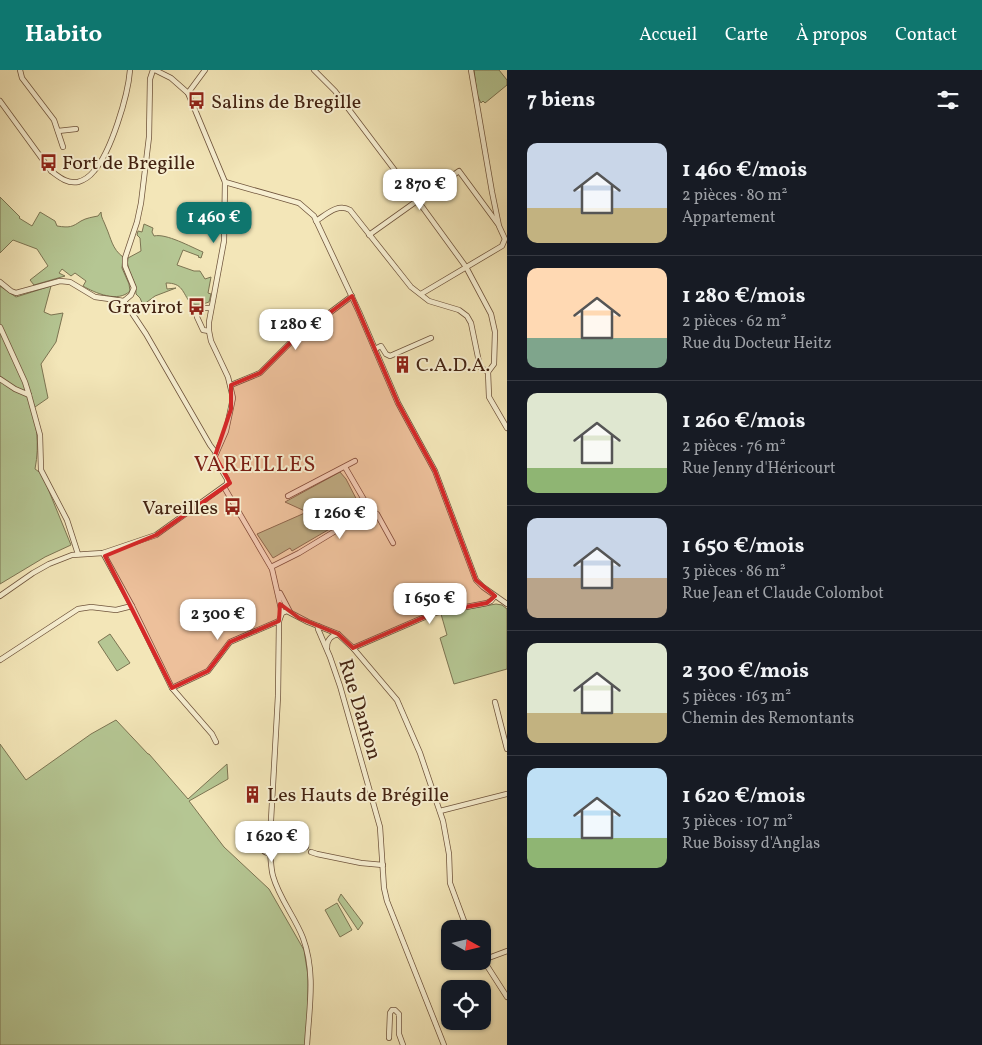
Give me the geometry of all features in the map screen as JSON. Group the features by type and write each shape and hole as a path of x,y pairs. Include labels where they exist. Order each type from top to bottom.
{"street":[{"path":"20,70 22,78 54,120 63,147"},
{"path":"0,101 51,171 68,182 78,182 87,178 95,171 108,146 120,114 130,70"},
{"path":"0,282 11,291 16,292 66,281 95,297 124,301 131,295 134,288 125,266 125,258 137,222 142,195 149,138 150,79 154,70 171,78 188,93 225,182 224,241 209,330 211,341 230,385 233,398 224,438 215,459 228,481 224,487 156,535 104,553 78,554 49,564 23,579 0,596"},
{"path":"188,93 205,70"},
{"path":"314,70 335,91 466,267 491,314 495,332 494,364 488,372 489,397 507,428"},
{"path":"471,70 499,226"},
{"path":"58,131 76,129"},
{"path":"369,235 459,171 499,226 505,239 502,246 421,294"},
{"path":"225,182 299,203 314,216 352,296 398,403 435,471 476,580 482,587 507,604"},
{"path":"316,221 339,207 344,206 350,210 411,287 430,301 459,310 467,316 471,323 480,367 488,372"},
{"path":"230,385 260,374 292,341 352,296"},
{"path":"124,301 146,334 216,453"},
{"path":"209,330 203,330 196,317 201,308 212,308"},
{"path":"0,327 29,395 40,435 41,470 67,520 78,554"},
{"path":"375,349 381,346 386,354 390,356 431,338"},
{"path":"0,379 15,389 29,395"},
{"path":"288,496 355,461"},
{"path":"344,467 370,510 377,514 393,543"},
{"path":"224,487 272,567 286,612 338,634 353,648 397,700 420,753 440,811 449,854 450,883 464,920"},
{"path":"272,567 370,510"},
{"path":"104,553 172,688 216,742"},
{"path":"276,584 286,612"},
{"path":"353,648 434,613 487,603 495,596"},
{"path":"0,660 78,609 116,610 132,606"},
{"path":"172,688 208,671 230,642 279,621 286,612"},
{"path":"279,621 273,839 277,848 274,852 270,853 264,851 262,844 264,840 273,839 293,840 301,842 306,847"},
{"name":"Rue Danton","path":"318,626 340,686 380,827 384,888 387,901 444,1045"},
{"name":"Rue Danton","path":"327,649 330,638 338,634"},
{"path":"494,702 507,749"},
{"path":"440,811 507,794"},
{"path":"311,852 383,865"},
{"path":"270,853 274,879 299,929 308,956 311,979 311,1012 306,1045"},
{"path":"491,956 507,951"},
{"path":"490,970 507,997"},
{"path":"389,1038 390,1014 392,1010 395,1010 399,1014 399,1034 403,1045"}],"highlighted area":[{"path":"352,296 398,403 435,471 476,580 495,596 487,603 434,613 353,648 338,634 299,618 280,604 279,621 230,642 208,671 172,688 105,556 156,535 230,483 215,456 231,409 231,385 260,373 292,341"}],"green space":[{"path":"474,70 499,70 507,80 507,85 485,103 483,101 481,103 477,95"},
{"path":"0,197 19,218 32,226 40,212 55,221 57,226 68,227 85,219 98,216 101,212 112,243 123,257 122,268 130,291 125,295 106,296 83,286 86,281 75,273 71,276 62,269 59,273 65,276 34,285 30,280 48,266 37,249 13,240 0,253"},
{"path":"144,224 153,228 154,236 172,238 203,252 201,258 183,250 177,265 194,271 200,271 205,279 211,277 208,293 211,294 209,302 200,305 191,304 179,286 166,283 167,289 176,288 155,296 143,305 136,294 135,284 128,267 128,258 141,251 140,238 137,235 138,231 142,232"},
{"path":"0,286 16,297 51,286 44,312 51,315 63,313 56,342 41,364 48,398 35,407 31,399 37,442 35,469 42,474 71,545 45,557 0,584"},
{"path":"340,472 346,479 362,510 292,551 290,548 273,558 257,534 307,512 285,502"},
{"path":"496,604 502,605 507,609 507,669 454,684 440,638 447,635 441,614"},
{"path":"110,634 130,663 117,671 98,642"},
{"path":"116,720 188,799 227,764 228,779 189,801 224,847 269,889 304,950 308,976 308,1016 305,1045 0,1045 0,744 26,780 91,734"},
{"path":"341,894 363,923 358,930 338,900"},
{"path":"337,903 352,930 340,937 325,910"}],"place":[{"name":"Salins de Bregille","path":"197,101"},
{"name":"Fort de Bregille","path":"48,162"},
{"name":"Gravirot","path":"197,306"},
{"name":"C.A.D.A.","path":"402,364"},
{"name":"Vareilles","path":"232,507"},
{"name":"Les Hauts de Brégille","path":"253,794"}],"district":[{"name":"VAREILLES","path":"255,463"}]}
